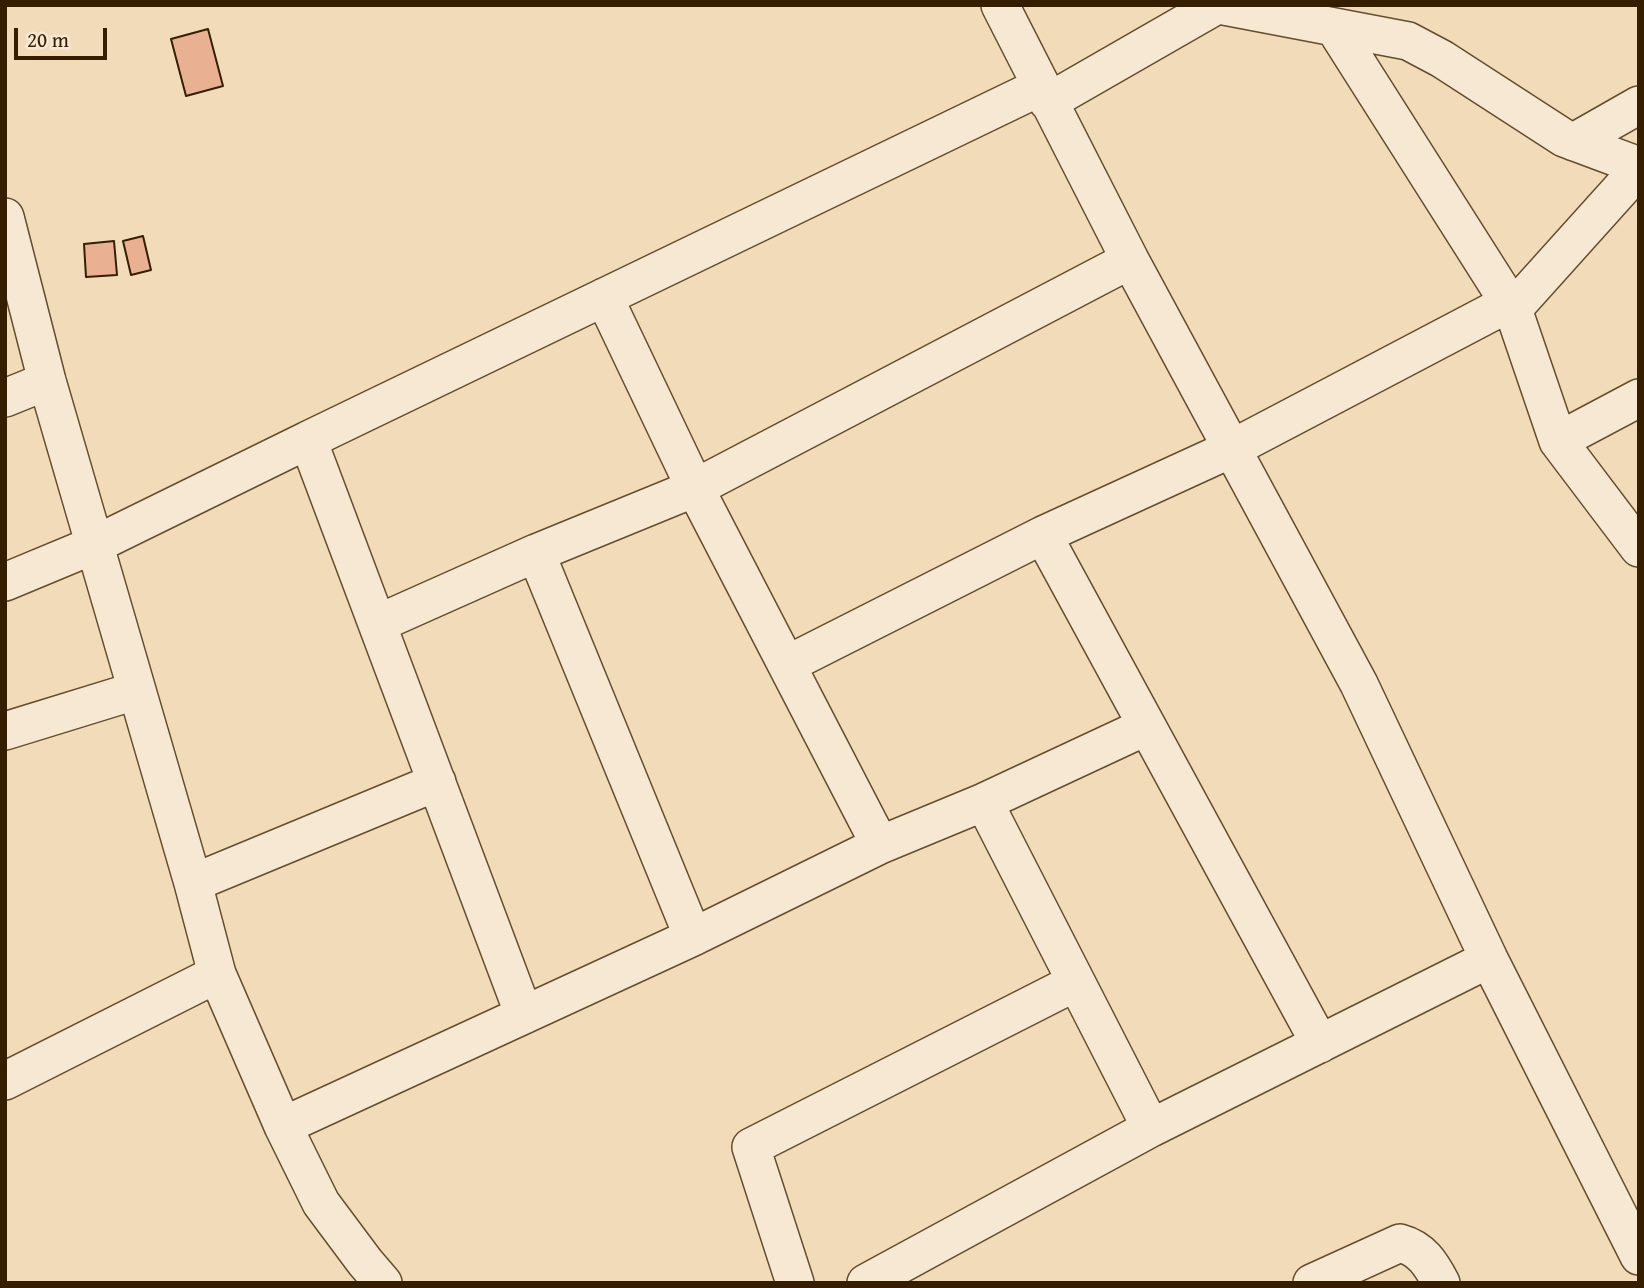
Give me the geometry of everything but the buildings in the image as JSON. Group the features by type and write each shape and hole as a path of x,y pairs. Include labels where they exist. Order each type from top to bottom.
{"street":[{"path":"1000,5 1130,260 1234,448 1359,684 1489,959 1639,1256"},
{"path":"5,582 94,545 604,297 1044,95 1218,5 1408,41 1424,47 1547,129 1639,168 1511,306 1234,448 1043,535 788,664"},
{"path":"1334,27 1511,306 1558,440 1639,548"},
{"path":"1574,142 1639,105"},
{"path":"5,217 47,381 217,974 283,1126 321,1203 383,1283"},
{"path":"379,623 536,553 695,488 1130,260"},
{"path":"604,297 695,488 880,845"},
{"path":"5,398 47,381"},
{"path":"1558,440 1639,398"},
{"path":"308,440 379,623 524,1015"},
{"path":"1043,535 1320,1044"},
{"path":"536,553 693,937"},
{"path":"5,731 135,691"},
{"path":"283,1126 693,937 880,845 984,802 1147,726"},
{"path":"193,883 437,782"},
{"path":"984,802 1151,1128"},
{"path":"866,1283 1151,1128 1489,959"},
{"path":"5,1081 217,974"},
{"path":"795,1283 751,1147 1076,982"},
{"path":"1312,1283 1401,1242 1413,1246 1425,1256 1441,1283"}]}
